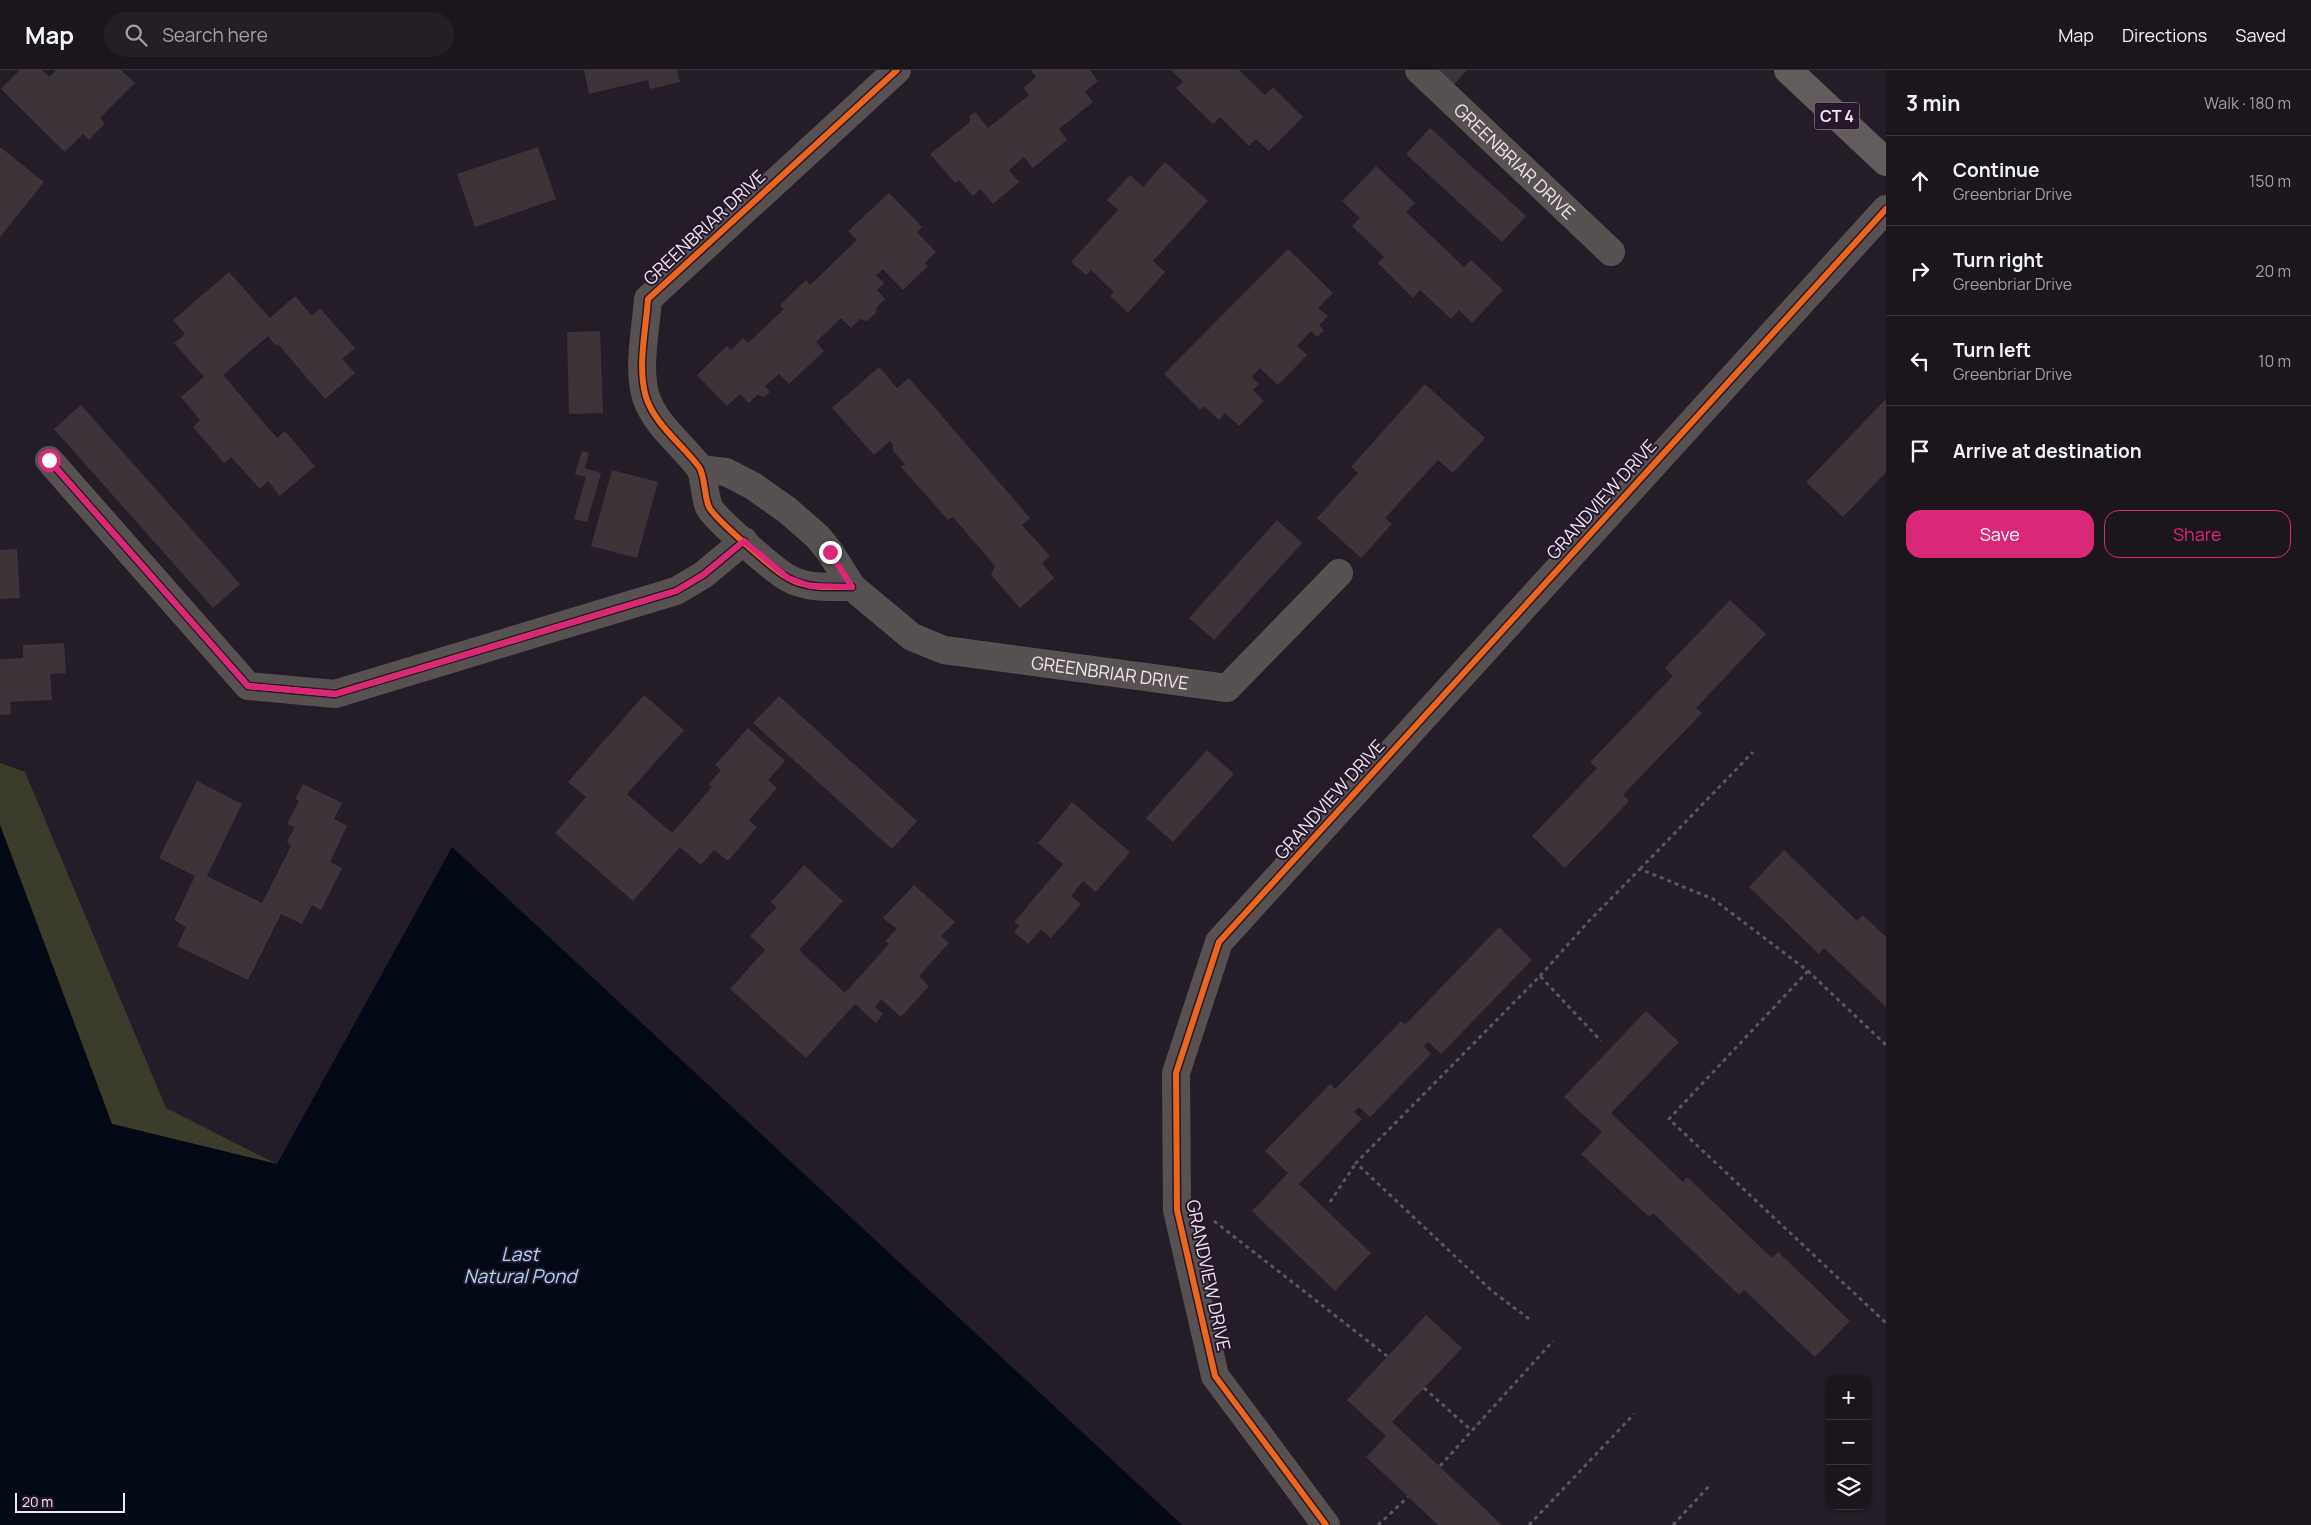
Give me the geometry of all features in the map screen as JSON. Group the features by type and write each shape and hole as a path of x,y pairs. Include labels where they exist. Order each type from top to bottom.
{"main road":[{"name":"CT 4","path":"1788,70 1886,162"}],"street":[{"name":"GREENBRIAR DRIVE","path":"897,70 648,298 643,373 647,398 664,428 701,469 726,472 753,486 787,510 818,537 852,587 912,637 944,650 1227,688 1339,573"},
{"name":"GREENBRIAR DRIVE","path":"1420,70 1611,252"},
{"name":"GRANDVIEW DRIVE","path":"1326,1525 1215,1376 1177,1210 1176,1073 1219,942 1886,209"},
{"path":"49,460 248,686 336,694 676,591 703,575 744,541"},
{"path":"701,469 704,493 710,508 720,522 788,578 810,586 852,587"}],"path":[{"path":"1330,1202 1356,1163 1540,976 1588,922 1753,752"},
{"path":"1640,869 1713,899 1808,970 1886,1046"},
{"path":"1808,970 1669,1119 1886,1323"},
{"path":"1540,976 1601,1041"},
{"path":"1356,1163 1492,1291 1528,1319"},
{"path":"1177,1192 1387,1356"},
{"path":"1440,1466 1553,1341"},
{"path":"1424,1388 1471,1430"},
{"path":"1530,1525 1634,1414"},
{"path":"1672,1525 1711,1484"},
{"path":"1378,1525 1408,1498"}],"green space":[{"path":"0,763 25,772 166,1108 277,1164 112,1124 0,825"}],"water":[{"name":"Last Natural Pond","path":"0,825 112,1124 277,1164 452,847 1182,1525 0,1525"}],"building":[{"path":"20,70 42,70 49,77 56,70 121,70 135,83 100,118 105,123 89,140 83,134 65,152 1,89"},
{"path":"584,70 677,70 680,82 650,89 648,80 589,94"},
{"path":"1090,70 1098,81 1085,92 1093,102 1059,129 1067,140 1033,168 1024,157 1009,170 1019,182 993,204 980,189 973,196 959,180 955,183 930,154 970,122 969,116 975,112 988,128 1029,95 1023,88 1036,77 1031,71"},
{"path":"1171,70 1239,70 1265,95 1273,87 1303,117 1269,151 1256,139 1249,146 1220,117 1213,124 1176,88 1183,82"},
{"path":"1429,70 1467,70 1450,89"},
{"path":"1430,128 1526,216 1502,242 1406,154"},
{"path":"0,147 44,182 0,237"},
{"path":"538,147 556,199 475,227 457,174"},
{"path":"1165,162 1208,201 1153,261 1165,272 1128,313 1110,296 1114,292 1091,270 1086,275 1071,262 1118,210 1107,200 1130,175 1143,187"},
{"path":"1376,166 1415,203 1406,212 1464,267 1471,260 1503,290 1472,323 1459,310 1451,319 1420,290 1413,298 1378,263 1384,257 1352,226 1360,218 1342,201"},
{"path":"889,193 922,227 917,232 936,252 925,263 928,266 903,290 883,269 876,275 884,283 877,290 885,299 877,307 876,313 867,321 860,319 851,328 841,318 816,342 824,351 789,384 779,374 765,386 770,392 764,397 757,395 749,403 740,394 727,406 697,375 727,346 731,350 743,338 748,343 784,309 780,305 806,280 810,285 857,240 848,231"},
{"path":"1288,249 1333,293 1318,308 1328,316 1319,325 1324,330 1317,337 1311,331 1297,346 1307,355 1278,385 1260,368 1252,377 1259,384 1253,390 1264,401 1239,426 1225,413 1219,420 1204,406 1200,410 1164,374"},
{"path":"229,272 270,318 295,296 312,316 320,308 355,348 342,359 355,373 325,399 278,344 276,346 268,336 223,375 277,438 285,431 315,466 280,496 268,481 260,489 231,457 224,463 193,427 200,420 181,397 204,377 174,343 185,334 173,320"},
{"path":"600,331 603,413 569,414 567,332"},
{"path":"879,367 897,388 909,378 1030,518 1022,525 1050,556 1042,563 1054,578 1020,608 991,575 995,566 953,517 948,520 901,467 905,464 893,451 893,445 890,441 874,455 832,408"},
{"path":"1425,384 1485,438 1453,473 1438,460 1385,518 1392,524 1361,558 1317,518 1358,473 1351,467"},
{"path":"1886,399 1886,472 1843,517 1806,482"},
{"path":"81,405 240,584 213,608 54,429"},
{"path":"582,451 589,453 585,468 601,473 587,522 574,519 586,477 575,474"},
{"path":"612,470 658,482 637,558 591,546"},
{"path":"1277,520 1302,543 1214,640 1189,618"},
{"path":"17,549 20,598 0,599 0,550"},
{"path":"1730,600 1766,634 1696,708 1702,713 1623,795 1629,801 1565,868 1532,836 1597,768 1590,762 1673,676 1665,668"},
{"path":"64,643 66,673 50,674 52,700 10,702 11,714 0,715 0,659 23,658 23,645"},
{"path":"644,695 684,730 627,794 672,833 712,787 709,784 721,770 715,765 748,728 785,761 768,780 777,788 749,820 757,827 728,861 714,850 701,865 680,847 633,901 555,833 586,797 568,782"},
{"path":"779,696 917,821 892,849 753,723"},
{"path":"1207,750 1234,774 1173,842 1146,818"},
{"path":"197,781 242,804 207,876 262,903 291,846 287,841 295,827 287,824 299,801 295,799 303,784 342,803 334,819 347,826 330,862 342,868 321,910 312,905 302,924 281,914 248,980 177,946 186,927 174,920 195,876 159,858"},
{"path":"1072,802 1130,852 1096,892 1083,881 1071,896 1081,904 1051,938 1041,930 1028,944 1014,932 1019,926 1014,922 1063,864 1038,843"},
{"path":"1784,850 1857,921 1863,915 1886,937 1886,1007 1824,948 1819,954 1749,887"},
{"path":"804,865 843,901 799,950 845,993 889,944 885,941 897,929 883,918 914,885 955,922 941,936 949,943 919,976 929,986 901,1017 881,999 875,1007 883,1014 876,1023 855,1004 806,1058 730,989 765,950 750,936 777,907 771,902"},
{"path":"1499,927 1532,960 1441,1054 1428,1042 1424,1046 1431,1054 1370,1117 1359,1107 1354,1112 1362,1119 1299,1184 1371,1253 1335,1291 1252,1211 1288,1173 1265,1151 1330,1084 1335,1089 1401,1021 1405,1025"},
{"path":"1646,1011 1679,1042 1611,1113 1683,1182 1687,1177 1772,1258 1778,1252 1850,1321 1815,1357 1744,1290 1739,1295 1653,1213 1649,1217 1581,1154 1602,1132 1564,1097"},
{"path":"1426,1315 1462,1348 1392,1422 1502,1525 1438,1525 1366,1457 1386,1436 1347,1400"}],"cycle path":[{"path":"852,587 811,586 795,582 771,566 714,513 707,502 699,467 662,425 650,407 643,385 643,348 648,299 897,70"},
{"path":"1326,1525 1215,1376 1177,1210 1176,1073 1219,942 1886,209"},
{"path":"49,460 248,686 335,694 676,591 703,575 744,541"}],"route":[{"path":"49,460 248,686 336,694 634,602 676,591 703,575 744,541 788,578 810,586 830,588 852,587 830,552"}]}
